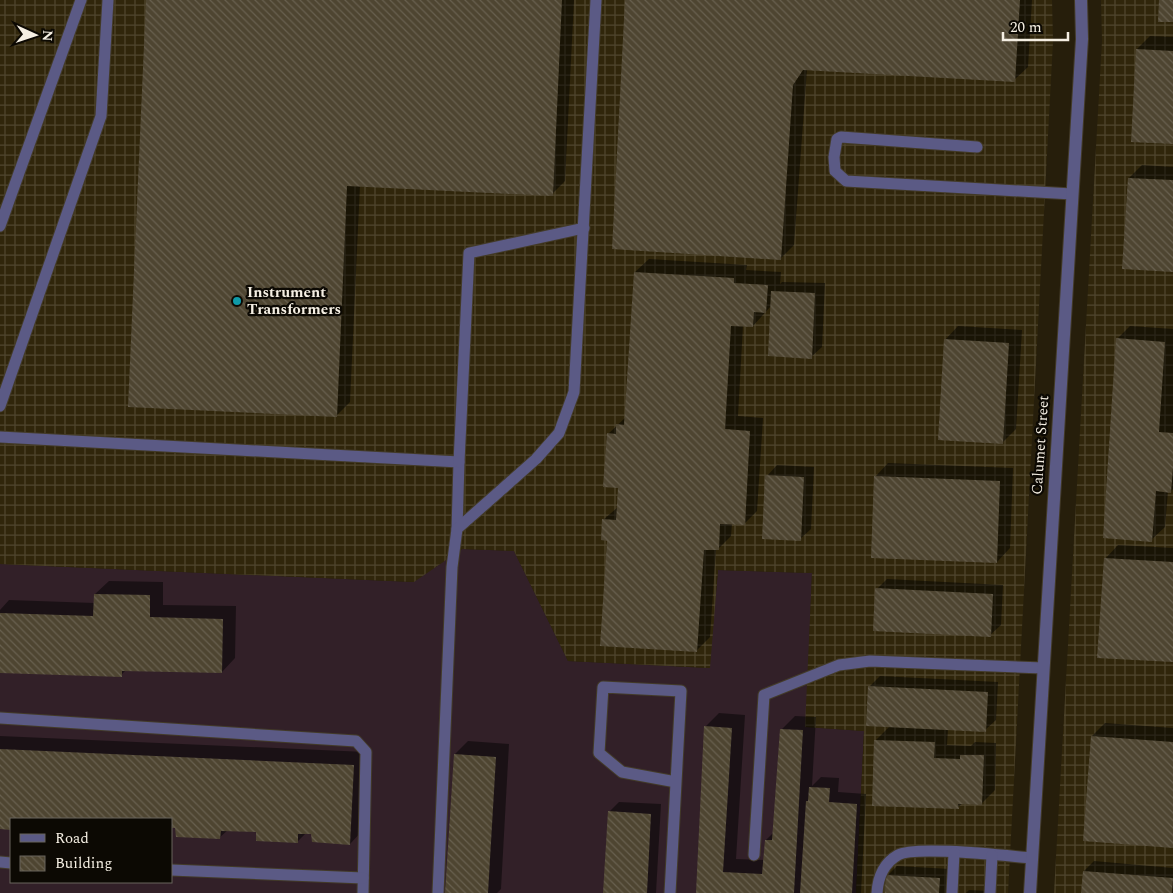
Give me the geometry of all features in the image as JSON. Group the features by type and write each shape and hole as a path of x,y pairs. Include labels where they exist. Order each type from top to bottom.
{"street":[{"name":"Calumet Street","path":"1030,893 1042,668 1082,38 1081,0"}],"lane":[{"path":"0,226 81,0"},
{"path":"0,406 101,116 108,0"},
{"path":"457,529 536,459 559,433 574,392 596,0"},
{"path":"977,147 841,137 837,139 834,157 835,171 846,181 1072,194"},
{"path":"438,893 452,567 457,529 469,253 584,228"},
{"path":"0,437 459,462"},
{"path":"754,855 764,695 839,665 870,661 1042,668"},
{"path":"670,893 681,691 603,687 599,753 622,772 676,782"},
{"path":"0,718 356,741 366,752 363,893"},
{"path":"877,893 878,884 886,864 900,854 920,850 1032,858"},
{"path":"952,893 954,853"},
{"path":"990,893 992,855"},
{"path":"172,870 363,878"}],"shaded area":[{"path":"0,0 1052,0 1053,41 1008,893 856,893 864,731 805,727 812,573 718,570 710,668 568,661 514,551 462,549 414,582 0,564"},
{"path":"1101,0 1173,0 1173,893 1054,893 1102,41"},
{"path":"462,549 514,551 568,661 709,668 718,570 812,573 806,727 864,731 856,893 0,893 0,564 413,582"}],"building":[{"name":"Instrument Transformers","path":"146,0 562,0 553,196 347,186 337,417 128,407"},
{"path":"625,0 1020,0 1015,82 803,70 793,85 781,260 612,249"},
{"path":"1159,0 1173,0 1173,22 1158,22"},
{"path":"1136,49 1173,51 1173,144 1131,142"},
{"path":"1128,178 1173,180 1173,272 1122,269"},
{"path":"634,272 734,278 734,283 768,285 766,313 754,312 753,327 731,326 725,429 750,431 745,525 720,524 719,550 704,550 697,652 600,646 607,541 601,540 602,519 616,520 618,488 603,487 607,433 616,434 616,424 624,425"},
{"path":"771,291 815,293 812,359 768,356"},
{"path":"1116,338 1165,342 1159,432 1173,433 1173,467 1171,493 1156,491 1152,542 1103,538"},
{"path":"944,339 1009,343 1003,444 938,440"},
{"path":"765,475 804,477 801,541 762,539"},
{"path":"874,476 1000,481 997,563 871,558"},
{"path":"1104,558 1173,562 1173,662 1097,658"},
{"path":"875,588 993,594 991,637 873,631"},
{"path":"94,594 150,595 150,617 223,619 222,673 122,671 122,677 0,673 0,613 93,616"},
{"path":"868,686 988,692 986,732 866,726"},
{"path":"704,726 732,728 723,872 762,874 765,840 772,840 780,729 803,730 794,893 696,893"},
{"path":"1091,736 1173,742 1173,848 1083,841"},
{"path":"874,740 935,742 934,758 960,759 960,755 984,755 982,805 958,804 959,809 872,806"},
{"path":"0,749 354,765 350,845 312,842 311,834 298,834 298,843 256,841 256,832 221,831 220,839 176,837 175,828 172,828 172,818 10,818 10,830 0,829"},
{"path":"454,754 496,757 488,893 445,893"},
{"path":"809,787 830,788 829,802 857,804 852,893 800,893 806,801 808,801"},
{"path":"608,811 651,814 647,893 603,893"},
{"path":"1083,871 1173,878 1172,893 1081,893"},
{"path":"886,875 940,878 939,893 885,893"}],"place":[{"name":"Instrument Transformers","path":"237,301"}]}
